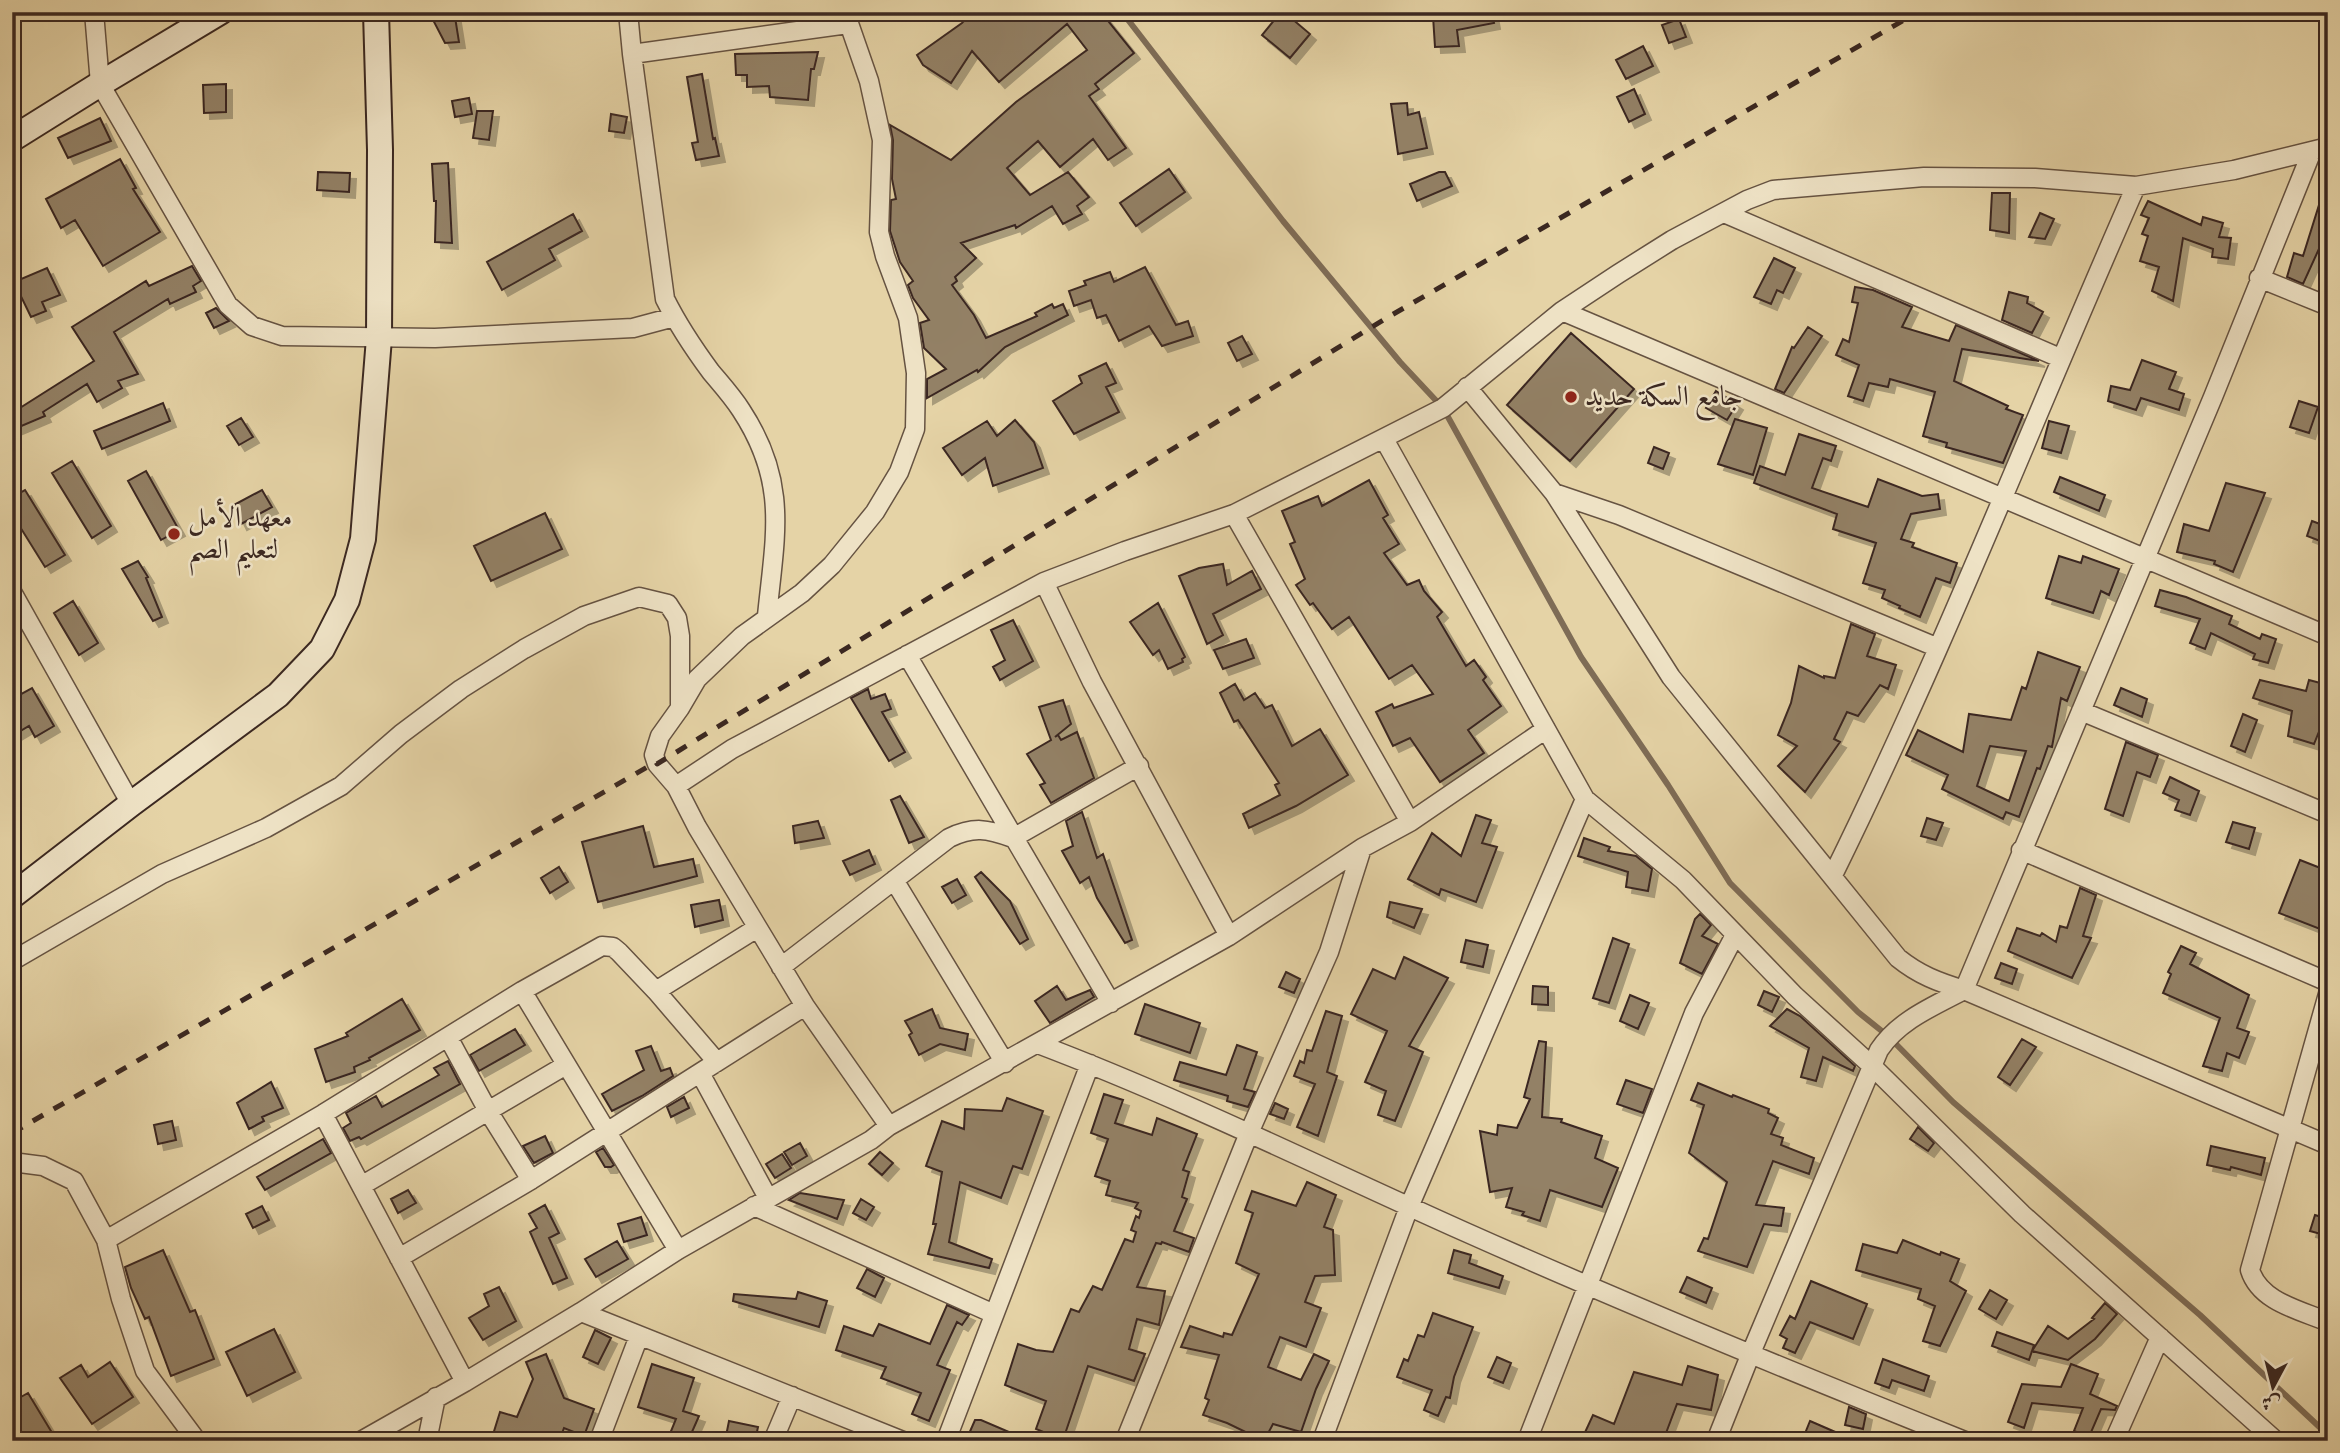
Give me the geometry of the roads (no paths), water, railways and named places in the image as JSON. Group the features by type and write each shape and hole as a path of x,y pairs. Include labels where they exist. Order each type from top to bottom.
{"main road":[{"path":"12,139 220,12"},
{"path":"12,896 278,695 322,649 346,600 363,539 379,338 380,150 376,12"}],"street":[{"path":"94,12 100,83 228,305 252,326 282,336 435,338 633,328 674,317"},
{"path":"628,12 665,299 674,317 740,408 763,447 775,488 776,529 767,617"},
{"path":"632,54 846,18 869,81 882,140 879,232 908,318 916,373 915,429 900,472 875,512 832,565 802,593 742,636 697,679 681,708 660,736 654,755 657,764 676,786 805,1006 889,1126"},
{"path":"676,786 732,749 1044,582 1234,513 1443,408 1562,312 1661,247 1773,190 1924,177 2035,178 2136,186 2234,170 2320,149"},
{"path":"1716,1441 1872,1066 1888,1036 1917,1015 1964,990 2213,397 2259,278 2320,149"},
{"path":"1833,875 2002,498 2136,186"},
{"path":"1724,213 2060,358"},
{"path":"2259,278 2328,306"},
{"path":"1562,312 2328,636"},
{"path":"1467,387 1554,493 1671,677 1898,958 1932,981 1964,990 2328,1145"},
{"path":"1384,439 1585,799 1683,880 1794,996 1872,1066 2022,1214 2276,1441"},
{"path":"1554,493 1619,515 1936,647"},
{"path":"1234,513 1410,822"},
{"path":"1044,582 1092,682 1229,936"},
{"path":"12,592 131,804"},
{"path":"12,961 162,874 266,828 341,786 401,734 461,689 524,649 584,616 639,597 668,604 677,618 680,636 681,708"},
{"path":"907,655 1111,1003"},
{"path":"2081,711 2328,814"},
{"path":"361,1441 465,1382 678,1250 871,1140 889,1126 1229,936 1362,848 1410,822 1546,729"},
{"path":"781,967 941,844 967,830 994,831 1013,838 1139,766"},
{"path":"1322,1441 1409,1208 1585,799"},
{"path":"1125,1441 1249,1133 1329,952 1362,848"},
{"path":"2021,850 2328,982"},
{"path":"894,880 1005,1063"},
{"path":"656,991 757,928"},
{"path":"1527,1441 1694,1013 1735,935"},
{"path":"106,1240 323,1114 522,991 592,950 608,945 619,952 656,991 717,1062"},
{"path":"522,991 678,1250"},
{"path":"2328,994 2250,1270 2253,1280 2266,1294 2328,1322"},
{"path":"399,1258 531,1180 805,1006"},
{"path":"448,1037 488,1111 531,1180"},
{"path":"1038,1044 1249,1133 1587,1287 1751,1353 1933,1435 1965,1441"},
{"path":"946,1441 1090,1064"},
{"path":"361,1186 566,1065"},
{"path":"700,1073 761,1202 994,1314"},
{"path":"323,1114 465,1382"},
{"path":"12,1162 43,1166 74,1181 106,1240 121,1299 145,1371 197,1441"},
{"path":"580,1312 903,1441"},
{"path":"599,1441 639,1336"},
{"path":"2115,1441 2160,1336"},
{"path":"773,1441 792,1396"},
{"path":"427,1441 436,1397"}],"waterway":[{"path":"1122,12 1283,221 1400,362 1443,408 1581,657 1668,785 1730,883 1858,1012 1888,1036 1953,1102 2200,1315 2328,1435"}],"railway":[{"path":"12,1133 656,762 657,764 1390,316 1918,12"}],"place":[{"name":"جامع السكة حديد","path":"1571,397"},
{"name":"معهد الأمل لتعليم الصم","path":"174,534"}]}
